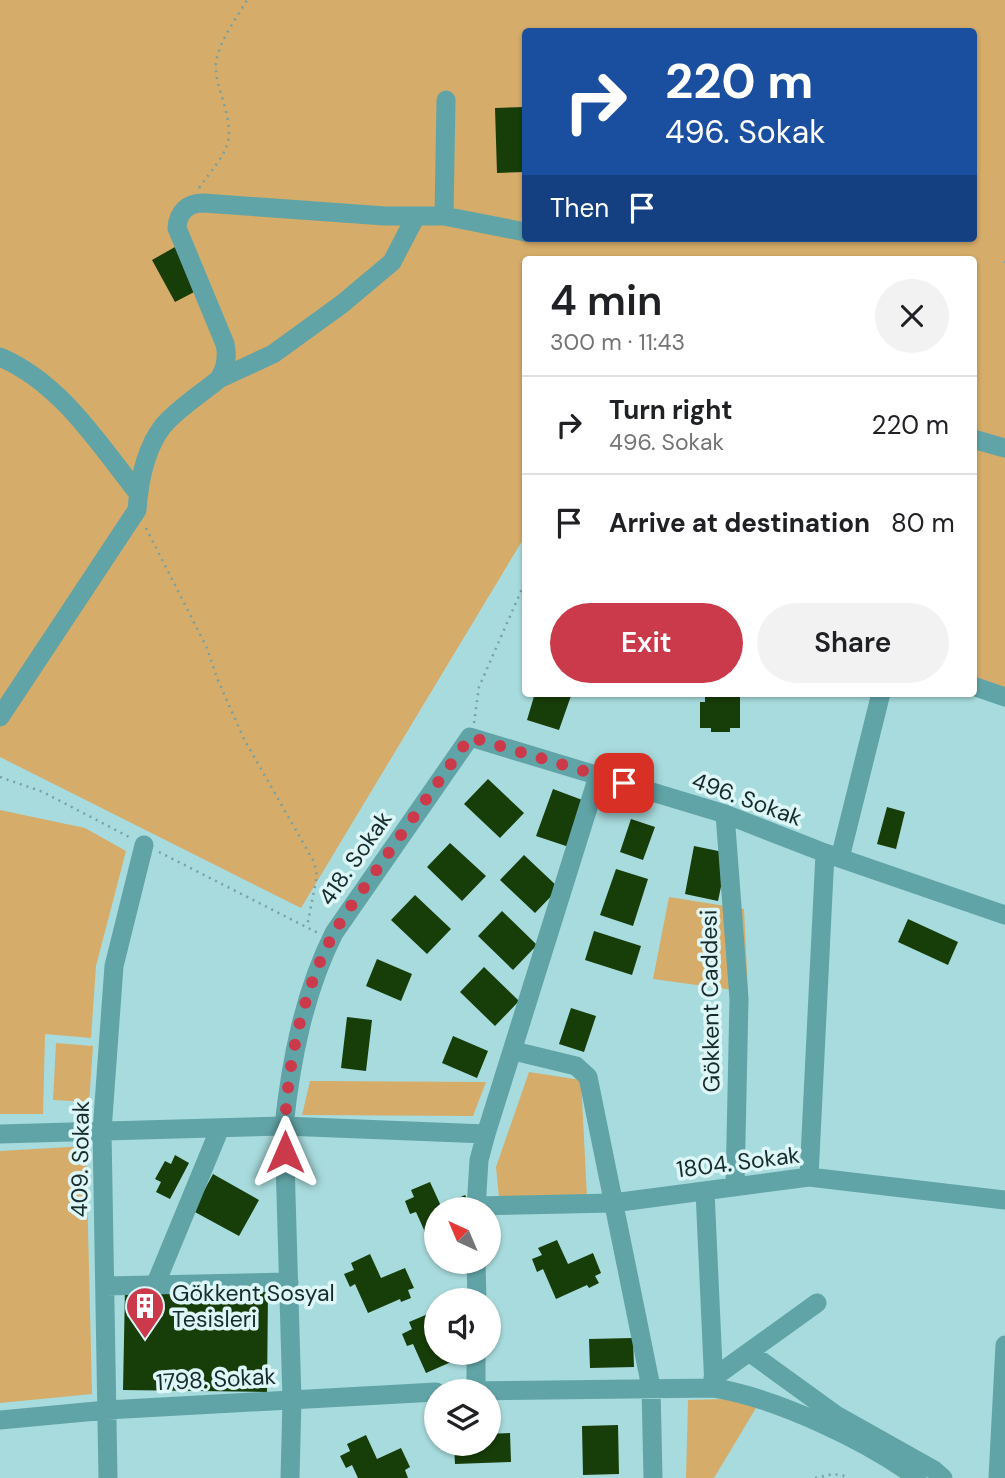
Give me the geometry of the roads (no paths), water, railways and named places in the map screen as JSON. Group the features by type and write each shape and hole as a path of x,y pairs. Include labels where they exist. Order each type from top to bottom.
{"street":[{"path":"444,216 446,100"},
{"path":"219,379 227,358 225,344 177,228 180,216 187,207 203,203 385,216 444,216 522,231"},
{"path":"0,717 137,502 149,453 163,426 219,379 273,354 392,262 416,216"},
{"path":"0,357 25,369 55,392 137,502"},
{"path":"977,440 1005,448"},
{"path":"977,688 1005,697"},
{"path":"809,1177 832,855 880,697"},
{"name":"496. Sokak","path":"470,737 725,814 832,855 1005,915"},
{"name":"418. Sokak","path":"290,1478 292,1400 284,1126 301,1023 324,952 344,915 470,737"},
{"path":"477,1197 479,1160 486,1134 598,776"},
{"name":"Gökkent Caddesi","path":"725,814 739,999 735,1187"},
{"name":"409. Sokak","path":"108,1478 102,1131 114,966 144,845"},
{"path":"513,1051 576,1066 588,1077 650,1387 653,1478"},
{"path":"0,1134 284,1126 486,1134"},
{"path":"156,1283 220,1128"},
{"name":"1804. Sokak","path":"501,1206 612,1203 809,1177 1005,1200"},
{"path":"705,1191 714,1383"},
{"path":"105,1286 289,1282"},
{"path":"714,1383 749,1352 817,1303"},
{"path":"998,1478 1005,1345"},
{"path":"749,1352 836,1415 934,1470 943,1478"},
{"path":"501,1390 714,1383 783,1407 853,1440 916,1478"},
{"name":"1798. Sokak","path":"0,1420 107,1410 424,1393"}],"place":[{"name":"Gökkent Sosyal Tesisleri","path":"145,1340"}]}
